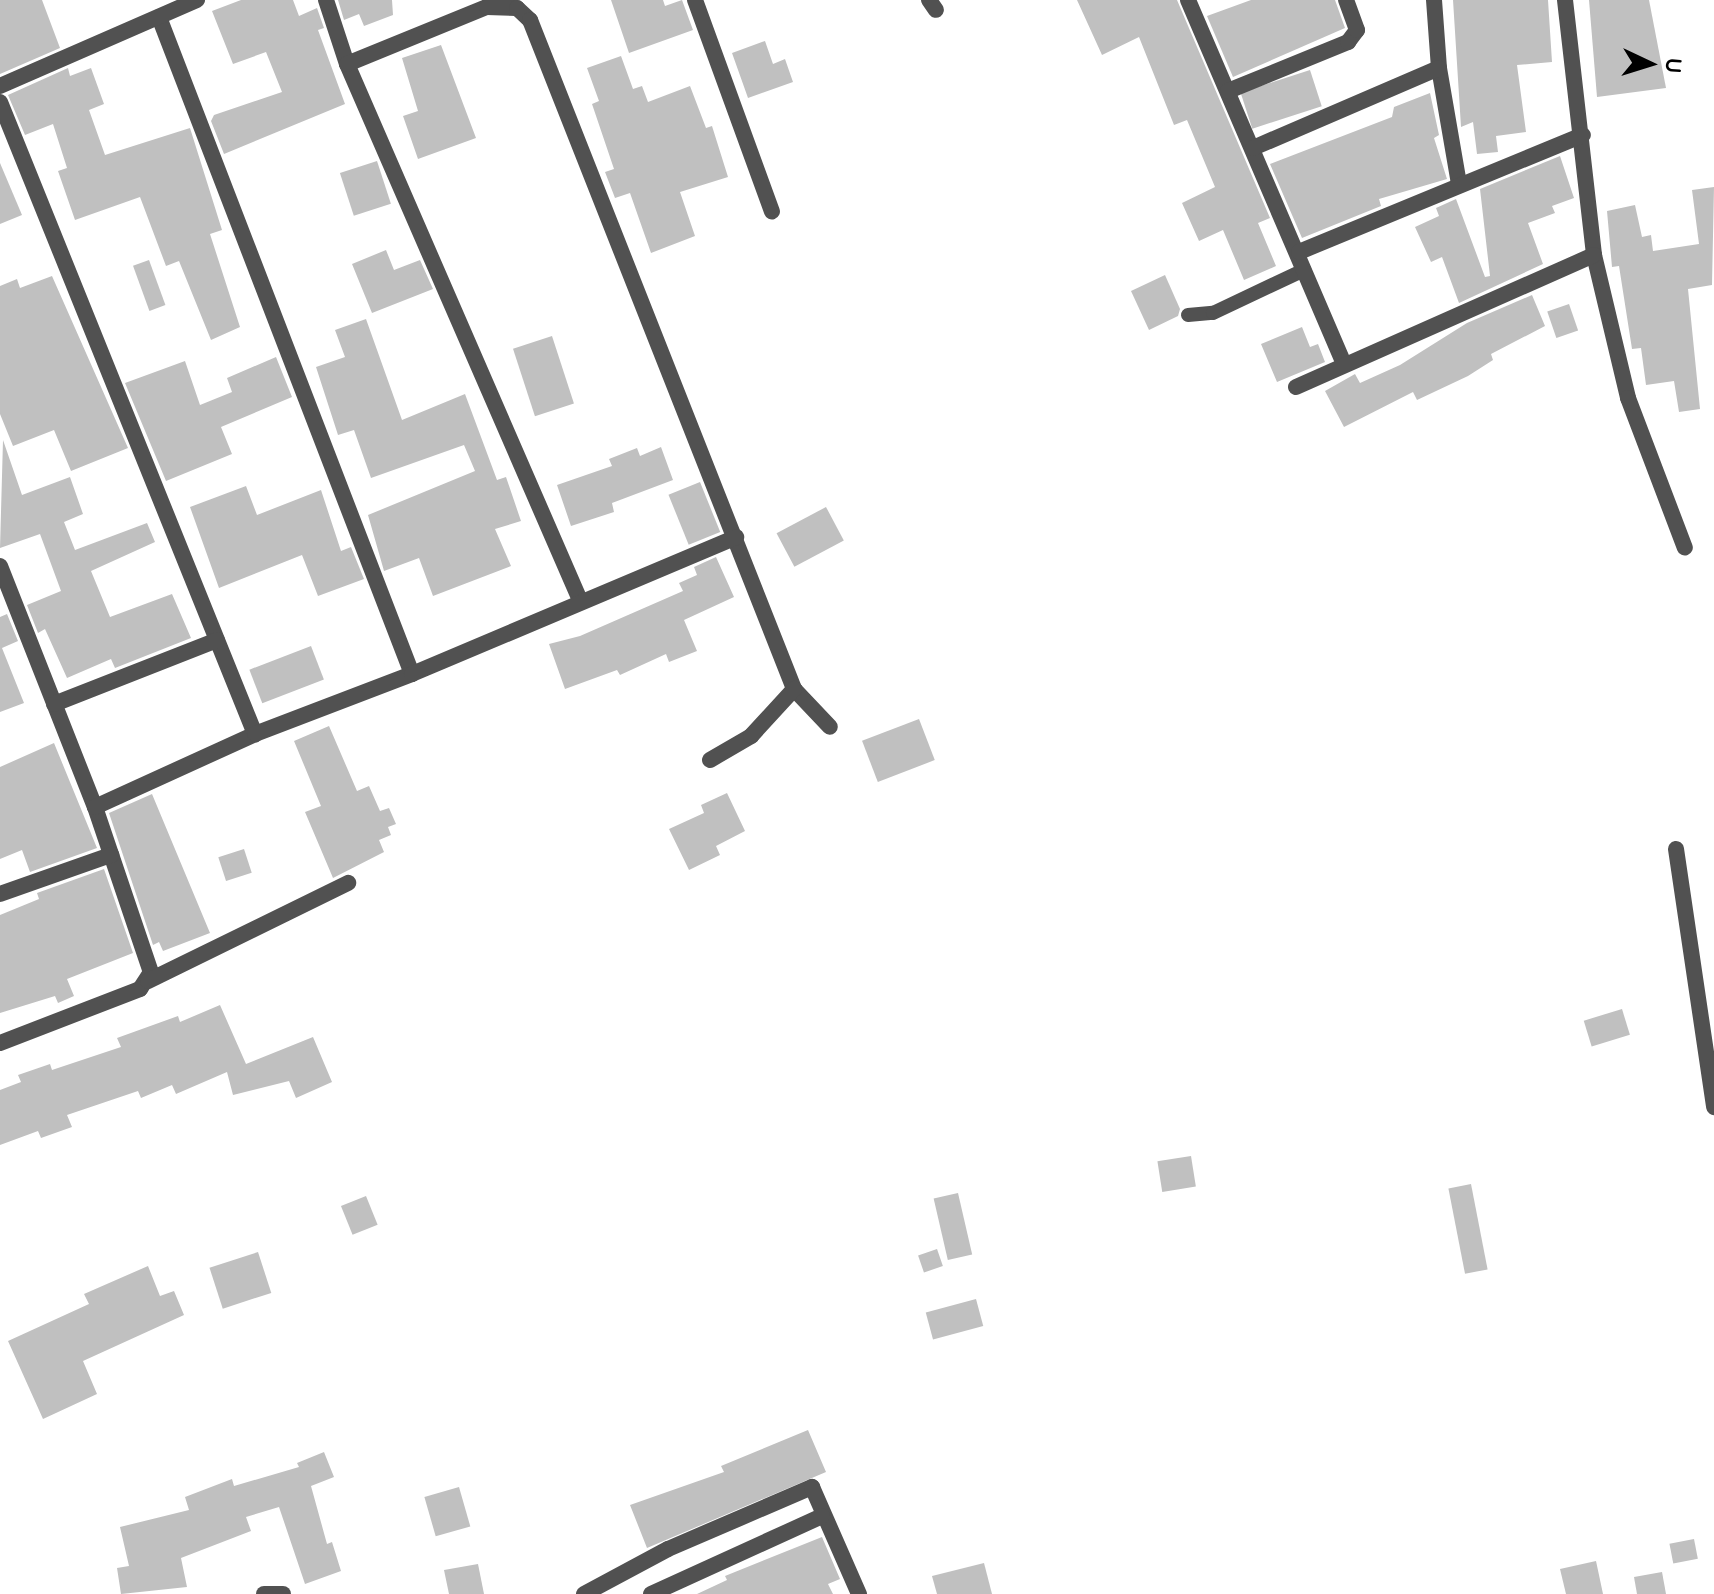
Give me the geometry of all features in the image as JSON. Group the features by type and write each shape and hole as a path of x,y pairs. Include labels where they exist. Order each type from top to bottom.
{"street":[{"path":"0,86 197,0"},
{"path":"326,0 347,64 580,600"},
{"path":"695,0 772,211"},
{"path":"1228,91 1348,42 1357,30 1346,0"},
{"path":"1434,0 1439,68 1459,184"},
{"path":"1565,0 1583,135 1594,255 1628,398 1685,548"},
{"path":"1195,2 1228,91 1344,364"},
{"path":"347,64 487,7 517,8 530,20 794,689 830,727"},
{"path":"159,17 412,674"},
{"path":"1253,148 1439,68"},
{"path":"0,102 255,734"},
{"path":"1299,252 1583,135"},
{"path":"1296,387 1594,255"},
{"path":"95,807 255,734 412,674 580,600 736,537"},
{"path":"0,566 95,807 151,972 148,981"},
{"path":"54,704 217,640"},
{"path":"710,760 762,726 794,689"},
{"path":"1676,849 1714,1107"},
{"path":"0,894 111,855"},
{"path":"0,1043 148,981 348,883"},
{"path":"584,1594 668,1549 812,1487 822,1516 859,1594"},
{"path":"651,1594 822,1516"},
{"path":"264,1594 283,1594"}],"lane":[{"path":"1188,315 1213,313 1304,270"}],"building":[{"path":"0,0 42,0 60,48 0,74"},
{"path":"241,0 293,0 299,16 317,8 324,28 318,30 345,104 224,154 211,121 214,115 282,92 266,52 233,64 212,11"},
{"path":"338,0 392,0 393,15 364,26 359,14 344,20"},
{"path":"611,0 663,0 665,6 682,0 693,30 629,53"},
{"path":"1077,0 1177,0 1270,218 1258,223 1276,266 1244,280 1223,230 1199,241 1182,203 1215,187 1187,120 1174,125 1139,37 1102,55"},
{"path":"1251,0 1335,0 1345,28 1233,77 1207,16"},
{"path":"1453,0 1548,0 1552,62 1517,65 1526,132 1496,136 1498,152 1477,154 1473,122 1461,127"},
{"path":"1589,0 1649,0 1666,88 1597,97"},
{"path":"765,41 773,64 785,59 793,82 748,98 732,53"},
{"path":"441,45 476,138 418,159 403,116 418,111 402,58"},
{"path":"621,56 633,89 642,86 648,102 690,86 706,128 712,126 728,177 680,192 695,236 651,253 630,193 615,198 605,172 614,169 592,104 599,101 587,68"},
{"path":"68,68 70,76 91,68 104,104 89,110 105,155 190,128 222,230 210,234 240,327 211,340 179,261 166,266 140,197 75,220 58,171 67,168 53,124 25,135 8,95"},
{"path":"1310,70 1322,106 1252,129 1241,93"},
{"path":"1430,93 1439,135 1434,138 1447,179 1379,199 1381,206 1302,238 1270,164 1392,117 1394,107"},
{"path":"1560,156 1574,198 1552,206 1555,213 1528,223 1543,264 1459,303 1442,257 1431,262 1415,227 1439,216 1436,208 1456,199 1485,277 1490,276 1480,189"},
{"path":"377,161 391,204 354,216 340,173"},
{"path":"0,163 22,215 0,224"},
{"path":"1714,187 1712,285 1688,289 1700,409 1679,412 1674,381 1646,385 1641,348 1632,349 1619,266 1612,267 1607,211 1635,205 1642,237 1651,235 1653,251 1699,244 1692,190"},
{"path":"386,250 394,270 420,260 433,289 372,313 352,264"},
{"path":"149,260 165,305 149,311 133,266"},
{"path":"1165,275 1180,309 1178,316 1149,330 1131,291"},
{"path":"52,276 128,448 71,471 54,430 13,446 0,414 0,286 17,279 20,288"},
{"path":"1532,295 1545,326 1491,354 1493,360 1468,376 1417,400 1413,392 1344,427 1325,391 1355,374 1360,383 1400,365 1467,323"},
{"path":"1569,304 1578,330 1556,338 1547,311"},
{"path":"366,319 402,420 465,394 497,480 506,477 521,521 495,529 511,566 433,596 419,558 384,571 368,515 475,471 464,445 371,478 354,430 338,435 316,367 345,357 335,330"},
{"path":"1302,327 1310,347 1318,344 1325,362 1277,382 1261,344"},
{"path":"552,336 574,404 535,416 513,349"},
{"path":"276,357 292,397 221,427 232,454 166,481 125,383 185,361 200,405 232,392 227,378"},
{"path":"3,440 22,495 70,477 83,514 64,522 75,550 147,523 155,542 91,571 110,617 172,594 191,638 115,668 111,659 67,678 45,629 38,633 27,605 61,591 40,534 0,548"},
{"path":"661,447 673,480 612,503 614,512 571,526 557,485 612,466 609,459 637,448 640,456"},
{"path":"700,482 720,532 689,545 668,495"},
{"path":"246,486 257,515 321,490 341,551 351,547 364,579 318,596 302,555 219,588 190,507"},
{"path":"826,507 844,541 794,567 777,533"},
{"path":"716,557 734,597 684,620 697,651 669,662 666,654 620,675 617,670 565,689 549,644 580,636 683,591 679,583 697,575 694,567"},
{"path":"7,614 18,641 2,648 24,703 0,712 0,617"},
{"path":"311,646 324,680 262,703 249,670"},
{"path":"919,719 935,760 878,782 862,741"},
{"path":"329,726 357,791 369,786 380,811 389,808 396,824 388,827 391,835 379,840 384,852 333,878 305,812 321,806 294,741"},
{"path":"54,743 97,848 30,872 22,850 0,859 0,767"},
{"path":"727,793 745,831 716,846 720,855 689,870 669,829 704,813 701,805"},
{"path":"152,794 210,933 163,951 159,942 153,945 109,813"},
{"path":"244,849 252,873 226,881 218,857"},
{"path":"104,869 133,953 67,979 74,996 58,1003 55,996 0,1013 0,915 39,899 37,893"},
{"path":"220,1005 246,1064 313,1037 332,1082 296,1098 289,1081 233,1095 227,1072 176,1094 172,1085 141,1098 138,1091 67,1115 72,1127 41,1138 38,1131 0,1145 0,1090 21,1082 18,1075 50,1064 52,1070 121,1047 117,1038 178,1016 180,1022"},
{"path":"1622,1009 1630,1035 1592,1047 1584,1021"},
{"path":"1191,1156 1196,1187 1162,1192 1157,1161"},
{"path":"1471,1184 1488,1269 1465,1274 1448,1188"},
{"path":"958,1193 972,1254 948,1260 934,1199"},
{"path":"366,1196 378,1225 353,1235 341,1206"},
{"path":"937,1249 943,1266 924,1273 918,1256"},
{"path":"258,1252 271,1293 223,1309 209,1268"},
{"path":"148,1266 160,1296 174,1291 184,1315 83,1361 97,1394 43,1419 8,1341 89,1304 84,1294"},
{"path":"976,1299 983,1326 933,1340 926,1312"},
{"path":"808,1430 826,1472 647,1548 630,1505 724,1472 721,1466"},
{"path":"324,1452 334,1477 311,1486 327,1544 332,1542 341,1571 305,1584 279,1507 246,1517 251,1531 181,1558 187,1587 121,1594 117,1568 129,1566 120,1527 189,1510 185,1497 232,1479 234,1486 299,1467 297,1463"},
{"path":"459,1487 470,1526 436,1536 424,1497"},
{"path":"822,1537 840,1579 828,1584 833,1594 697,1594 727,1580 725,1576"},
{"path":"1694,1539 1698,1559 1673,1563 1669,1544"},
{"path":"1596,1561 1603,1594 1566,1594 1560,1569"},
{"path":"984,1563 992,1594 937,1594 932,1576"},
{"path":"478,1564 484,1594 449,1594 444,1570"},
{"path":"1662,1572 1666,1594 1637,1594 1634,1577"}]}
